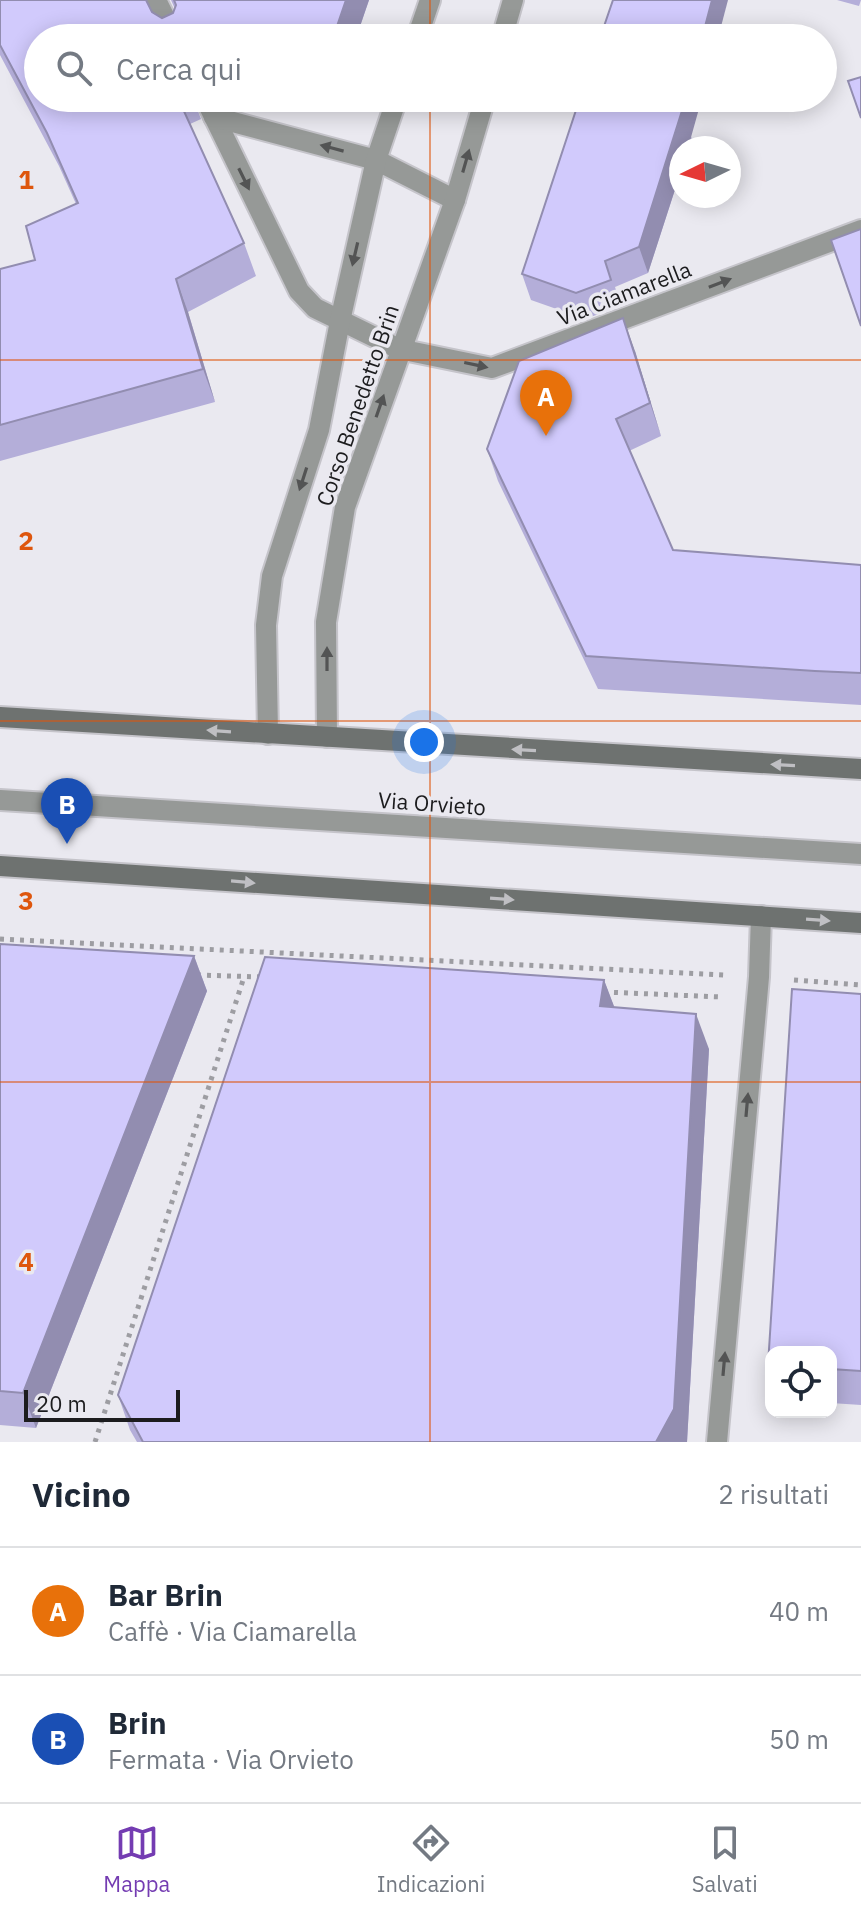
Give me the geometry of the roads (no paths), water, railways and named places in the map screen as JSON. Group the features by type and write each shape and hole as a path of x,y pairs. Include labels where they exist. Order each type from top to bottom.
{"street":[{"path":"156,0 168,24"},
{"path":"422,24 430,0"},
{"path":"506,24 513,0"},
{"name":"Via Ciamarella","path":"211,112 299,291 315,308 399,349 492,368 861,230"},
{"path":"225,112 376,160 455,200"},
{"name":"Corso Benedetto Brin","path":"268,734 266,625 272,576 319,430 376,160 392,112"},
{"name":"Corso Benedetto Brin","path":"327,737 326,622 345,507 399,349 455,200 481,112"},
{"path":"0,717 861,769"},
{"name":"Via Orvieto","path":"0,800 861,854"},
{"path":"0,866 861,923"},
{"path":"717,1442 759,977 761,916"}],"place":[{"name":"Bar Brin","path":"546,436"},
{"name":"Brin","path":"67,844"}]}
